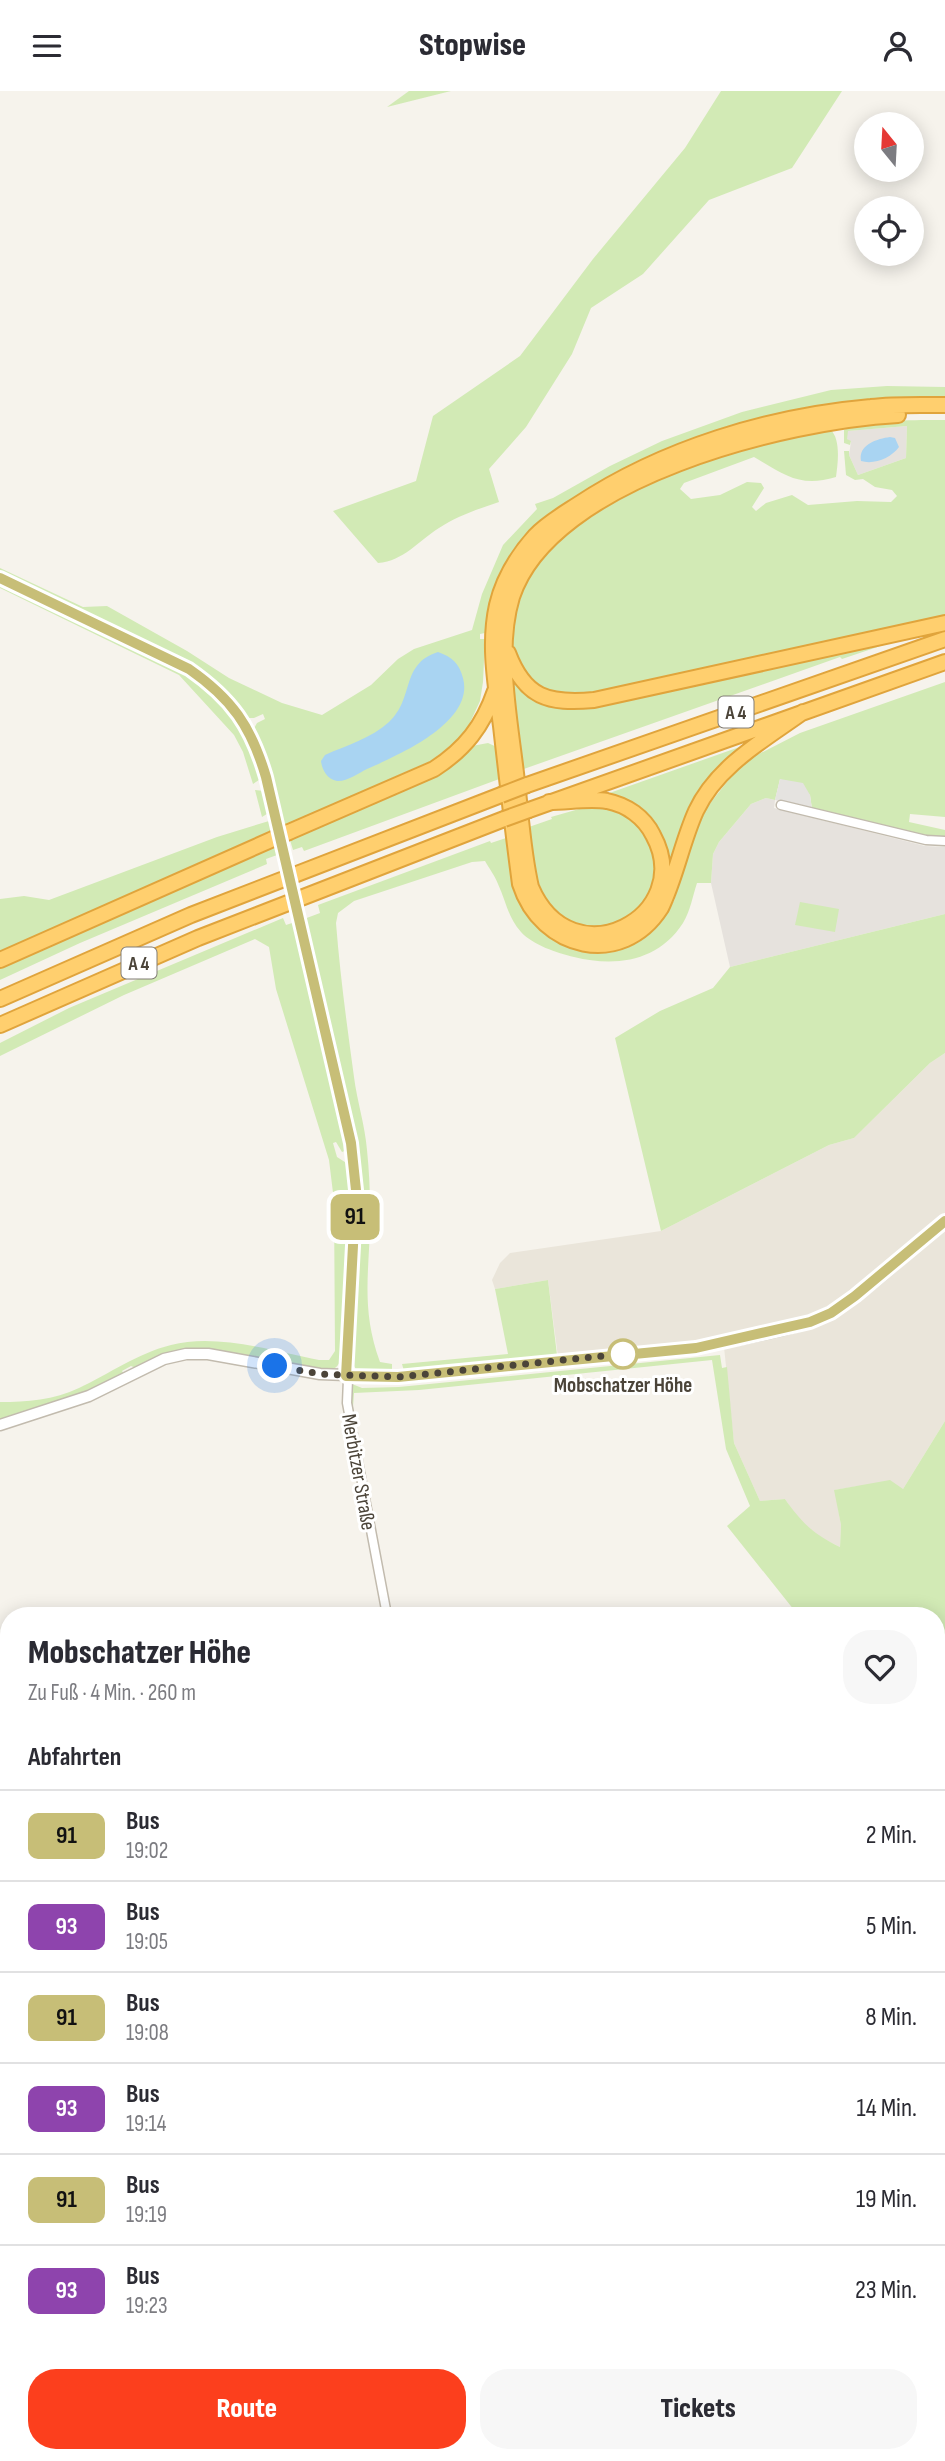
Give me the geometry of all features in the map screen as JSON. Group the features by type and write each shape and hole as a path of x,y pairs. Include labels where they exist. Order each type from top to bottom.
{"highway":[{"path":"0,960 434,769 455,755 483,721 496,687 493,634 498,603 506,580 536,535 595,493 658,461 739,432 870,407 945,405"},
{"path":"549,803 607,801 630,810 645,821 660,849 662,879 655,898 638,919 609,933 583,933 567,928 553,920 536,898 528,873 505,673 508,613 527,568 556,535 606,499 694,457 758,438 839,421 945,414"},
{"path":"506,649 513,667 529,689 551,700 567,702 594,700 945,623"},
{"name":"A 4","path":"0,999 214,906 527,785 945,639"},
{"name":"A 4","path":"0,1025 210,933 503,819 945,662"},
{"name":"A 4","path":"496,687 520,884 527,902 545,926 562,937 579,943 604,944 629,937 650,923 661,908 696,811 712,785 751,749 803,712"}],"street":[{"path":"0,578 189,669 212,685 233,705 257,747 283,853"},
{"path":"781,805 926,840 945,841"},
{"name":"Merbitzer Straße","path":"299,921 351,1143 356,1190 346,1403 385,1607"},
{"path":"0,1425 89,1395 164,1359 186,1353 208,1354 320,1374 398,1377 696,1348 810,1322 831,1313 945,1221"}],"shaded area":[{"path":"907,426 906,458 858,475 849,455 851,442 847,439 847,431"},
{"path":"780,779 803,783 810,795 812,809 775,800"},
{"path":"766,798 775,800 774,808 925,846 945,847 945,914 730,967 711,883 713,854 719,842 751,804"},
{"path":"945,1053 945,1421 903,1489 858,1486 835,1490 841,1525 840,1547 816,1535 800,1521 785,1499 760,1501 734,1443 724,1347 728,1347 727,1337 703,1342 558,1357 548,1280 495,1289 492,1280 500,1263 510,1253 661,1231 829,1145 854,1138 930,1063"}],"green space":[{"path":"409,91 451,91 387,107"},
{"path":"721,91 842,91 792,168 709,200 643,274 591,308 572,354 526,427 489,469 499,502 453,520 396,559 378,563 333,511 416,481 433,416 520,356 593,259 685,148"},
{"path":"887,386 945,387 945,400 870,402 543,520 520,544 502,570 490,600 485,633 480,634 480,639 485,639 480,701 459,739 431,761 283,826 260,744 253,730 257,723 265,719 263,714 247,718 217,683 192,666 0,574 0,568 83,607 107,606 229,678 282,703 322,715 371,685 398,659 414,649 472,630 482,594 503,545 537,509 535,504 553,498 662,441 742,412 831,390"},
{"path":"945,420 945,616 568,699 532,685 520,671 514,655 512,631 523,585 535,565 562,537 595,513 631,492 711,459 830,429 837,445 836,477 812,481 793,478 754,457 684,483 680,489 691,499 720,495 747,482 761,483 764,488 752,507 756,511 766,503 792,495 808,505 857,501 891,502 897,496 892,490 875,487 863,479 855,480 846,475 844,451 849,451 858,475 906,458 907,426 848,431 847,439 851,441 850,445 844,443 844,430 877,422"},
{"path":"0,582 186,672 201,683 234,717 250,745 262,778 253,784 243,752 234,735 179,675 0,588"},
{"path":"910,636 842,659 840,657 521,770 510,675 550,705"},
{"path":"945,682 945,817 910,814 909,822 945,830 945,839 930,838 812,809 810,795 780,779 775,800 766,798 751,804 719,842 713,854 711,883 697,883 683,923 673,936 648,954 620,961 589,960 560,953 532,941 513,921 497,881 485,861 472,862 354,901 338,913 336,923 344,1000 368,1164 370,1322 380,1362 392,1364 392,1373 357,1371 351,1361 351,1351 359,1230 358,1166 304,919 320,913 318,905 490,841 491,843 509,837 533,919 646,933 642,940 662,920 674,901 696,830 708,806 730,778 751,758 800,733"},
{"path":"488,743 499,748 502,778 304,851 302,847 293,850 290,840 349,815 349,812 458,759 472,746"},
{"path":"748,744 731,760 667,881 660,840 601,796"},
{"path":"255,790 264,791 270,812 262,817"},
{"path":"593,805 628,813 648,832 658,858 648,903 609,929 562,922 539,895 526,828 552,819 551,817"},
{"path":"269,821 273,830 34,936 0,955 0,899 24,896 49,900 217,837"},
{"path":"275,846 277,855 266,859 267,864 0,980 0,968 37,948"},
{"path":"800,902 839,909 835,932 795,925"},
{"path":"945,914 945,1053 930,1063 854,1138 829,1145 661,1231 615,1038 660,1011 713,988 730,967"},
{"path":"283,918 286,925 295,922 347,1150 342,1152 336,1142 333,1143 337,1157 348,1164 350,1225 343,1351 339,1364 328,1371 198,1349 176,1351 136,1368 131,1366 122,1371 124,1374 86,1392 0,1421 0,1402 40,1399 70,1392 135,1358 171,1345 226,1342 319,1360 329,1360 335,1351 334,1201 329,1160 276,989 269,947 255,939 124,995 0,1056 0,1043 69,1008"},
{"path":"548,1280 557,1355 404,1371 402,1364 508,1354 495,1289"},
{"path":"692,1352 692,1355 529,1372 529,1369"},
{"path":"720,1355 722,1368 727,1367 734,1443 760,1501 785,1499 809,1527 840,1547 841,1525 834,1490 890,1480 903,1489 945,1421 945,1607 792,1607 727,1526 750,1506 726,1449 712,1360 419,1390 354,1393 357,1436 388,1607 348,1403 352,1384 362,1388 399,1387"},
{"path":"526,1372 405,1384 405,1381"}],"water":[{"path":"895,438 899,447 892,454 882,460 861,461 865,447 874,441"},
{"path":"438,652 454,661 463,678 464,694 458,709 432,735 415,746 344,780 333,780 328,776 321,761 325,755 367,737 389,722 397,713 418,665 426,657"}],"tunnel":[{"path":"283,853 299,921"}],"bus line":[{"name":"91","path":"0,578 189,669 212,685 233,705 257,747 351,1143 356,1190 346,1376 398,1377 696,1348 810,1322 831,1313 855,1296 945,1221"}],"place":[{"name":"Mobschatzer Höhe","path":"623,1354"}],"route":[{"path":"275,1366 320,1374 398,1377 623,1354"}]}
